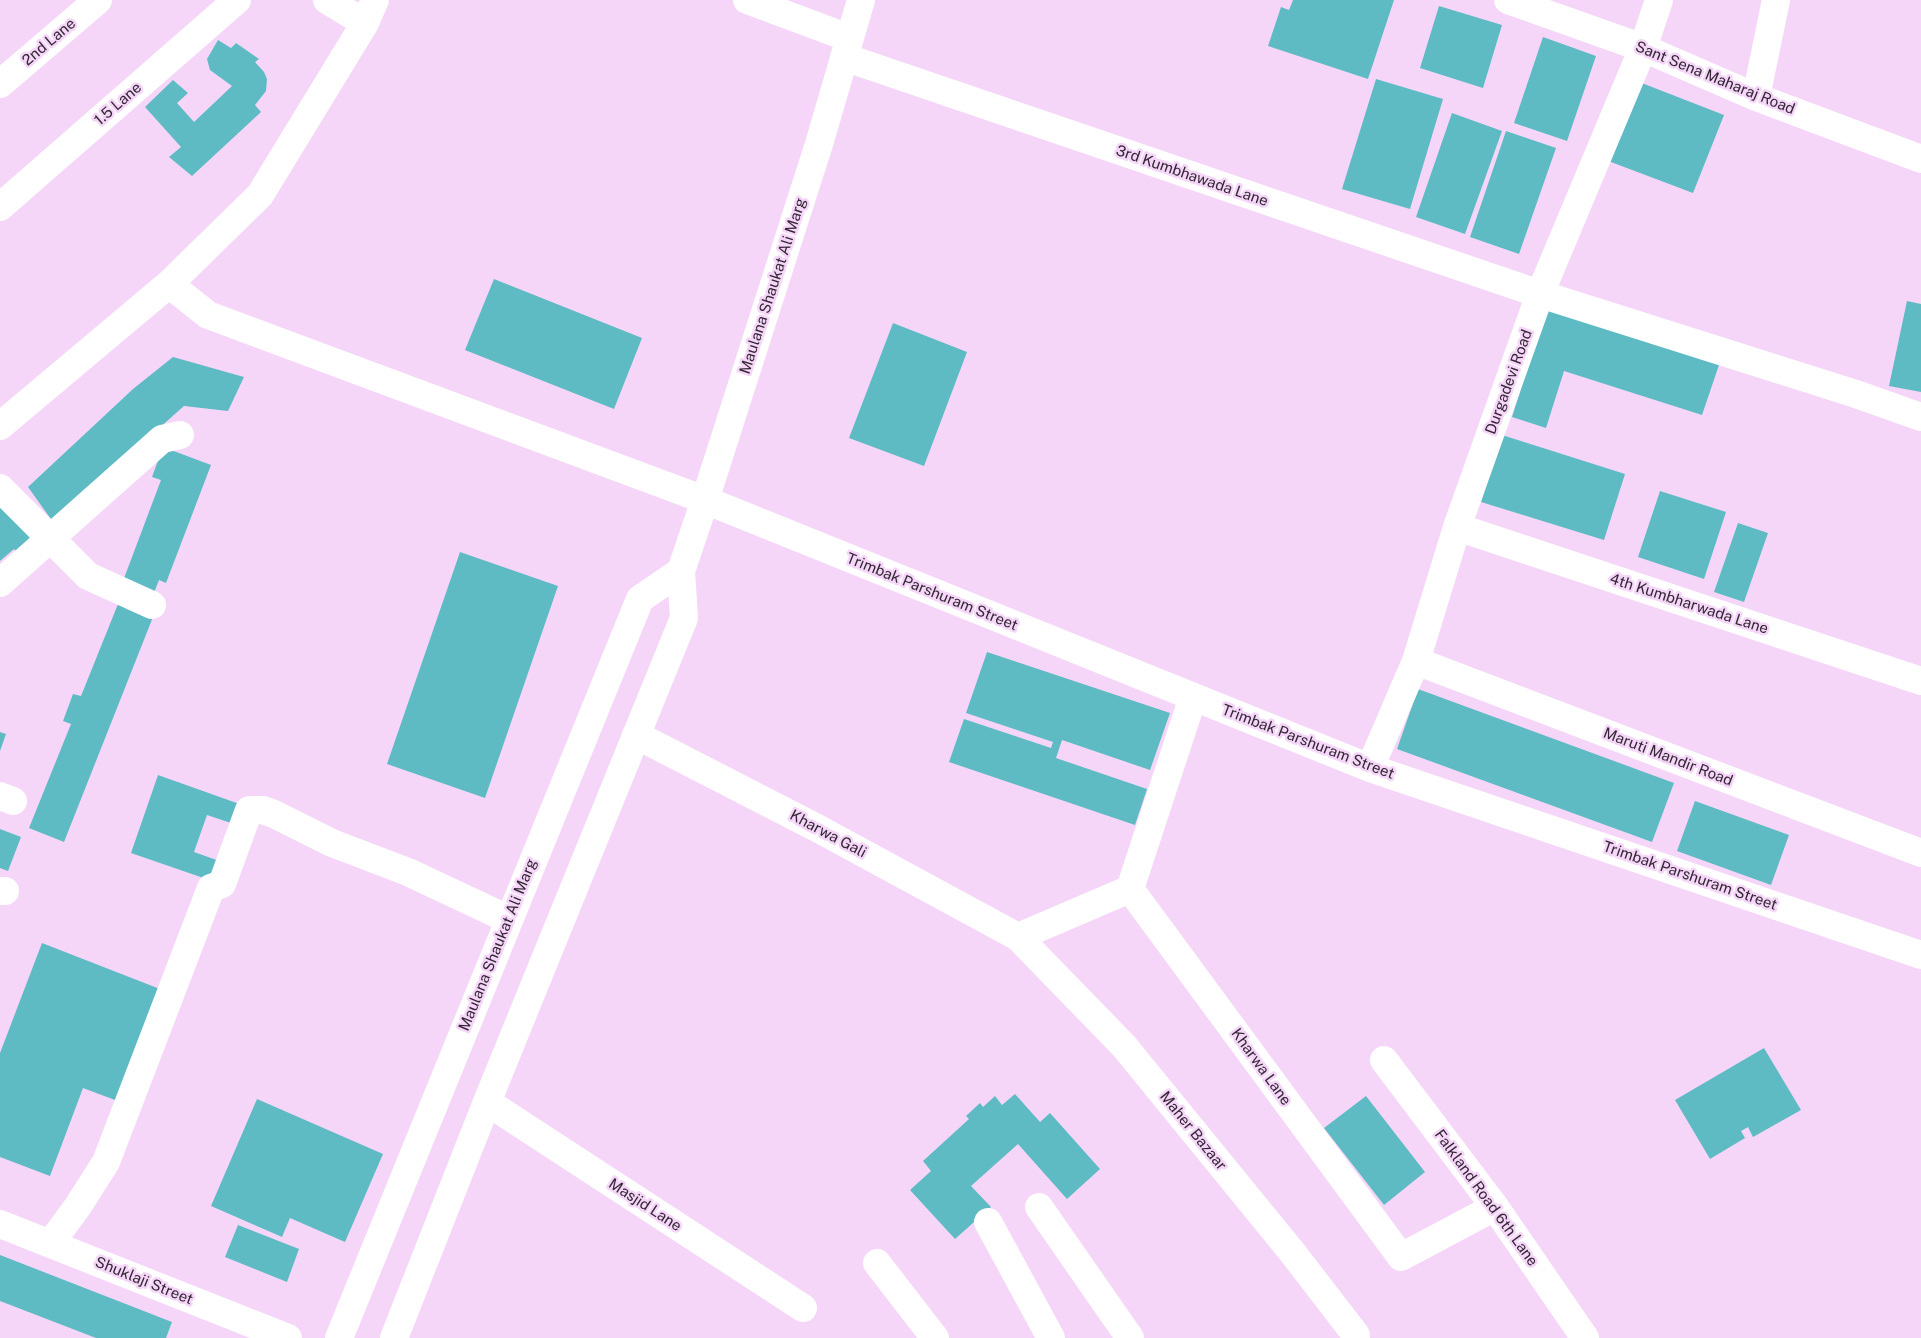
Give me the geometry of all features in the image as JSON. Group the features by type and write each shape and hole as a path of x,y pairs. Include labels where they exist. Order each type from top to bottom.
{"street":[{"name":"2nd Lane","path":"0,84 98,0"},
{"name":"1.5 Lane","path":"0,207 236,0"},
{"path":"0,426 169,284 260,195 370,12 328,0"},
{"name":"3rd Kumbhawada Lane","path":"747,0 847,48 1540,294 1856,394 1921,417"},
{"name":"Maulana Shaukat Ali Marg","path":"394,1338 487,1102 684,618 681,571 819,144 862,0"},
{"name":"Sant Sena Maharaj Road","path":"1508,0 1643,48 1756,97 1921,159"},
{"name":"Durgadevi Road","path":"1370,768 1416,661 1457,527 1540,294 1643,48 1658,0"},
{"path":"1756,97 1776,0"},
{"name":"Trimbak Parshuram Street","path":"169,284 208,315 705,500 1370,768 1921,955"},
{"path":"0,583 162,439 180,435"},
{"path":"0,488 88,576 152,605"},
{"name":"4th Kumbharwada Lane","path":"1457,527 1921,681"},
{"name":"Maulana Shaukat Ali Marg","path":"339,1338 508,919 640,599 681,571"},
{"name":"Maruti Mandir Road","path":"1416,661 1921,853"},
{"path":"1018,937 1130,889 1193,697"},
{"name":"Kharwa Gali","path":"636,735 817,828 1018,937"},
{"path":"50,1244 78,1206 106,1162 211,888 222,884 248,810 263,810 274,814 332,843 408,872 508,919"},
{"name":"Kharwa Lane","path":"1130,889 1401,1257 1495,1207"},
{"name":"Maher Bazaar","path":"1018,937 1124,1046 1292,1252 1356,1335"},
{"name":"Falkland Road 6th Lane","path":"1384,1060 1495,1207 1584,1338"},
{"name":"Masjid Lane","path":"487,1102 803,1308"},
{"path":"1039,1207 1130,1338"},
{"path":"988,1222 1051,1338"},
{"name":"Shuklaji Street","path":"0,1224 288,1338"},
{"path":"877,1263 935,1338"}],"building":[{"path":"1293,0 1394,0 1368,79 1268,46 1281,7 1289,10"},
{"path":"1439,6 1502,25 1483,88 1420,68"},
{"path":"1543,37 1596,56 1567,141 1514,123"},
{"path":"218,40 231,48 236,43 259,59 255,62 264,72 267,79 266,91 255,105 261,112 192,176 169,157 181,147 145,107 173,80 188,93 177,103 194,122 232,86 210,70 207,59"},
{"path":"1376,79 1443,99 1410,209 1342,189"},
{"path":"1634,80 1724,115 1693,193 1603,159"},
{"path":"1452,113 1502,131 1465,234 1416,217"},
{"path":"1506,131 1556,148 1519,254 1470,237"},
{"path":"494,279 642,338 614,409 465,350"},
{"path":"1907,301 1921,304 1921,392 1889,386"},
{"path":"1547,306 1720,362 1702,415 1564,371 1546,428 1512,417"},
{"path":"893,323 967,352 924,466 849,438"},
{"path":"173,357 244,377 228,411 184,406 53,522 28,487 133,389"},
{"path":"1502,435 1625,474 1604,540 1481,502"},
{"path":"163,447 211,465 166,583 159,580 154,593 123,581 161,480 152,477"},
{"path":"1660,491 1726,512 1704,579 1638,557"},
{"path":"0,504 33,540 19,554 14,549 0,561"},
{"path":"1738,523 1768,533 1744,602 1714,592"},
{"path":"460,552 558,586 485,798 387,764"},
{"path":"118,604 153,617 64,842 29,828 71,724 63,721 73,694 81,696"},
{"path":"987,652 1170,713 1150,770 1062,740 1056,758 1147,789 1135,825 949,762 964,719 1051,748 1053,742 966,713"},
{"path":"1418,689 1674,783 1652,842 1397,749"},
{"path":"0,732 6,734 0,751"},
{"path":"158,775 245,806 237,825 207,815 194,852 225,863 218,883 131,853"},
{"path":"1695,801 1789,835 1771,885 1677,851"},
{"path":"0,829 21,837 8,871 0,868"},
{"path":"42,943 165,991 123,1103 83,1088 50,1176 0,1157 0,1053"},
{"path":"1764,1048 1801,1110 1753,1137 1748,1127 1741,1131 1745,1138 1710,1159 1675,1100"},
{"path":"1015,1094 1040,1122 1050,1113 1100,1169 1067,1199 1018,1144 971,1186 991,1207 955,1239 910,1190 931,1171 923,1161 969,1119 966,1116 980,1103 983,1107 995,1096 1002,1105"},
{"path":"1366,1096 1425,1172 1384,1205 1324,1128"},
{"path":"257,1099 383,1154 345,1242 290,1218 282,1237 211,1206"},
{"path":"238,1225 299,1249 287,1282 225,1257"},
{"path":"0,1255 172,1322 166,1338 96,1338 0,1301"}]}
